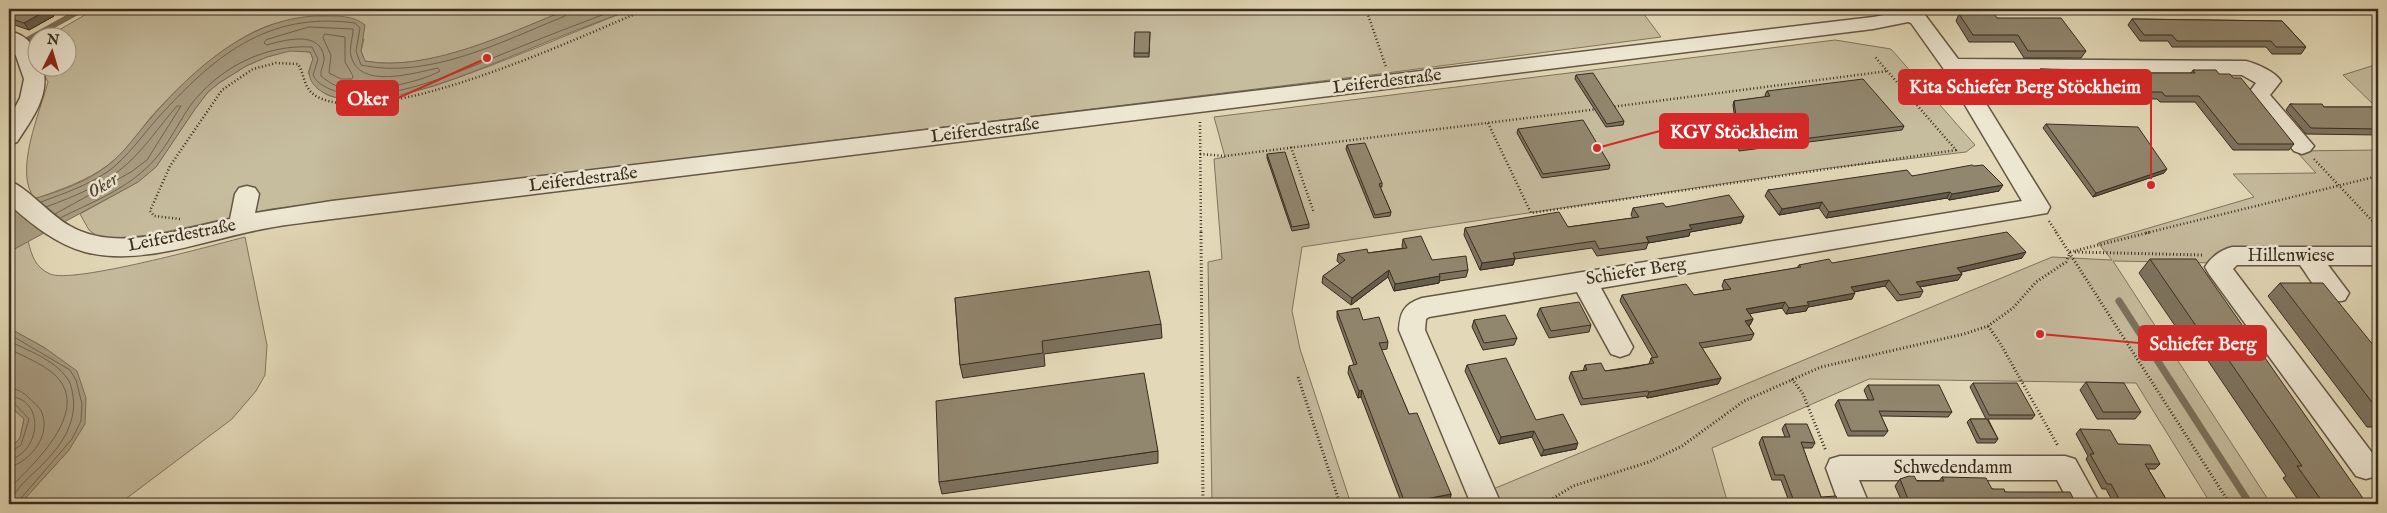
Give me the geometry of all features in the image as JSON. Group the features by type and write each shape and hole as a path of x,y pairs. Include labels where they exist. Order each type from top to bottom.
{"street":[{"name":"Leiferdestraße","path":"13,194 60,232 85,243 120,247 159,243 241,225 342,209 1873,23 1897,19 1909,11"},
{"path":"1909,11 1918,19 1956,72 2038,207"},
{"path":"9,138 31,100 35,86 35,73 14,41"},
{"path":"1956,72 2246,68 2270,80 2258,95 2302,146"},
{"path":"241,225 247,194"},
{"name":"Schiefer Berg","path":"1486,504 1412,330 1413,315 1422,308 2038,207"},
{"name":"Hillenwiese","path":"2374,473 2218,267 2232,256 2378,256"},
{"path":"2307,256 2336,292"},
{"path":"1584,281 1620,347"},
{"path":"1840,468 1854,504"},
{"name":"Schwedendamm","path":"1840,468 2065,468"},
{"path":"2065,468 2085,504"}],"path":[{"path":"189,218 154,216 150,211 154,199 170,166 212,102 222,90 253,69 276,62 298,64 301,68 303,82 317,96 355,104 378,103 404,98 470,76 647,9"},
{"path":"1366,9 1391,82"},
{"path":"1488,122 1531,213 1956,150 1875,57"},
{"path":"1200,154 1225,156 1888,72"},
{"path":"1902,86 1956,72"},
{"path":"1198,104 1203,504"},
{"path":"2302,146 2378,227"},
{"path":"1291,147 1314,213"},
{"path":"2070,252 2378,176"},
{"path":"2038,207 2070,252 2230,504"},
{"path":"2070,252 2232,256"},
{"path":"1544,504 1573,486 1649,462 1682,446 1736,405 1821,367 1964,334 1988,326 2013,308 2036,282 2066,262 2070,252"},
{"path":"1988,326 2000,342 2066,459 2065,468"},
{"path":"1298,376 1340,504"},
{"path":"1792,380 1803,394 1829,458 1840,468"}],"shaded area":[{"path":"95,9 569,9 469,48 416,61 390,63 365,61 361,51 364,39 288,22 265,27 228,47 210,60 177,89 126,148 100,171 63,189 35,199 29,188 27,158 48,82 46,78 78,78 78,28 62,28"},
{"path":"632,9 1640,9 1661,37 1379,74 271,209 151,235 101,239 89,230 80,214 138,182 156,167 208,92 246,66 267,57 290,50 310,52 313,59 308,73 324,93 348,99 381,97 440,84"},
{"path":"1835,40 1891,49 1975,145 1966,152 1821,169 1302,247 1292,311 1300,349 1351,504 1212,504 1208,262 1222,259 1214,159 1225,157 1214,117"},
{"path":"2378,64 2378,109 2343,75"},
{"path":"2378,150 2378,266 2113,261 2271,504 2211,504 2136,383 1869,379 1712,448 1728,504 1457,504 2052,257 2112,260 2098,243 2254,197 2233,174 2316,173 2296,151"},
{"path":"245,237 267,345 265,375 256,391 232,419 119,504 20,504 69,450 45,348 9,328 9,252 28,241 33,256 41,268 50,274 64,276 114,269"},
{"path":"9,405 24,419 20,438 9,450"}],"water":[{"path":"569,9 632,9 449,81 390,97 362,100 338,98 318,89 310,79 310,68 313,59 310,52 290,51 267,57 246,66 208,92 156,167 138,182 9,252 9,205 73,185 107,166 186,81 205,64 226,48 272,25 297,18 322,16 355,19 365,25 361,51 365,61 389,63 442,56 495,39"},
{"path":"9,328 45,348 77,371 86,398 85,424 69,450 20,504 9,504 9,450 20,438 24,419 9,405"}],"building":[{"path":"9,9 49,9 24,23 9,18"},
{"path":"1959,14 1994,14 1997,18 2061,18 2086,51 2028,51 2018,35 1973,35"},
{"path":"2132,19 2282,21 2306,47 2276,47 2271,41 2177,41 2172,35 2144,35"},
{"path":"1135,32 1150,32 1149,53 1134,53"},
{"path":"2040,69 2136,73 2195,73 2193,70 2216,70 2219,74 2230,74 2233,78 2241,78 2294,144 2238,144 2199,96 2165,96 2162,92 2103,92 2098,85 2050,85"},
{"path":"1593,73 1624,121 1607,124 1576,75"},
{"path":"1863,79 1904,126 1740,147 1734,101 1770,96 1767,91"},
{"path":"2290,104 2322,104 2324,107 2378,107 2378,129 2311,128"},
{"path":"1583,120 1610,165 1543,174 1518,129"},
{"path":"2046,124 2138,127 2167,169 2096,193"},
{"path":"1365,143 1382,183 1379,184 1391,212 1375,215 1347,145"},
{"path":"1285,152 1309,224 1292,227 1267,154"},
{"path":"1972,165 1983,165 2003,185 1829,212 1822,202 1782,209 1768,190 1907,170 1912,176"},
{"path":"1729,195 1744,216 1689,225 1692,229 1646,237 1649,242 1599,249 1595,241 1513,253 1515,258 1482,263 1465,228 1559,212 1568,227 1639,217 1633,208 1663,203 1666,207"},
{"path":"2007,232 2026,252 1957,268 1962,274 1916,282 1923,291 1900,295 1889,280 1851,287 1855,293 1807,302 1809,305 1789,308 1785,302 1746,309 1753,319 1745,321 1754,334 1699,343 1721,378 1649,392 1583,399 1571,372 1587,370 1585,365 1601,363 1605,371 1629,368 1654,363 1651,358 1658,357 1622,295 1686,284 1694,295 1731,289 1724,280 1801,267 1799,265 1829,259 1832,263"},
{"path":"1421,236 1432,260 1466,256 1468,270 1439,274 1440,276 1395,284 1389,270 1352,298 1323,276 1345,260 1338,254 1367,249 1368,253 1407,248 1403,239"},
{"path":"2150,259 2196,259 2367,504 2324,504 2297,466 2302,466 2212,336 2203,336"},
{"path":"1149,271 1161,324 1042,341 1043,353 960,365 955,298"},
{"path":"2280,283 2323,283 2378,351 2378,410"},
{"path":"1579,302 1591,325 1551,331 1540,308"},
{"path":"1359,308 1363,320 1379,317 1388,342 1379,343 1409,414 1417,413 1451,494 1405,503 1362,390 1359,391 1349,366 1357,364 1337,311"},
{"path":"1505,315 1517,338 1484,343 1474,320"},
{"path":"1506,358 1536,420 1563,414 1578,443 1544,450 1534,431 1501,437 1467,365"},
{"path":"1144,373 1158,451 939,482 936,401"},
{"path":"2086,382 2124,383 2141,412 2103,412"},
{"path":"1973,383 2017,383 2035,415 1989,415"},
{"path":"1868,385 1939,385 1952,412 1879,411 1888,431 1851,431 1838,400 1874,400"},
{"path":"1970,419 1987,419 1998,439 1980,439"},
{"path":"1785,424 1807,424 1815,443 1801,442 1821,497 1836,496 1839,504 1795,504 1784,475 1775,475 1762,437 1790,437"},
{"path":"2080,429 2110,430 2118,444 2150,445 2160,464 2145,464 2169,504 2122,504 2111,484 2107,484 2090,454 2094,454"},
{"path":"1909,476 1914,476 1917,481 1944,481 1942,477 1986,478 1992,489 2004,489 2005,492 2070,492 2076,504 1910,504 1900,479"}],"waterway":[{"path":"9,50 83,9"},
{"path":"2119,301 2250,504"}],"place":[{"name":"Oker","path":"487,58"},
{"name":"KGV Stöckheim","path":"1597,148"},
{"name":"Kita Schiefer Berg Stöckheim","path":"2151,185"},
{"name":"Schiefer Berg","path":"2040,334"}]}
